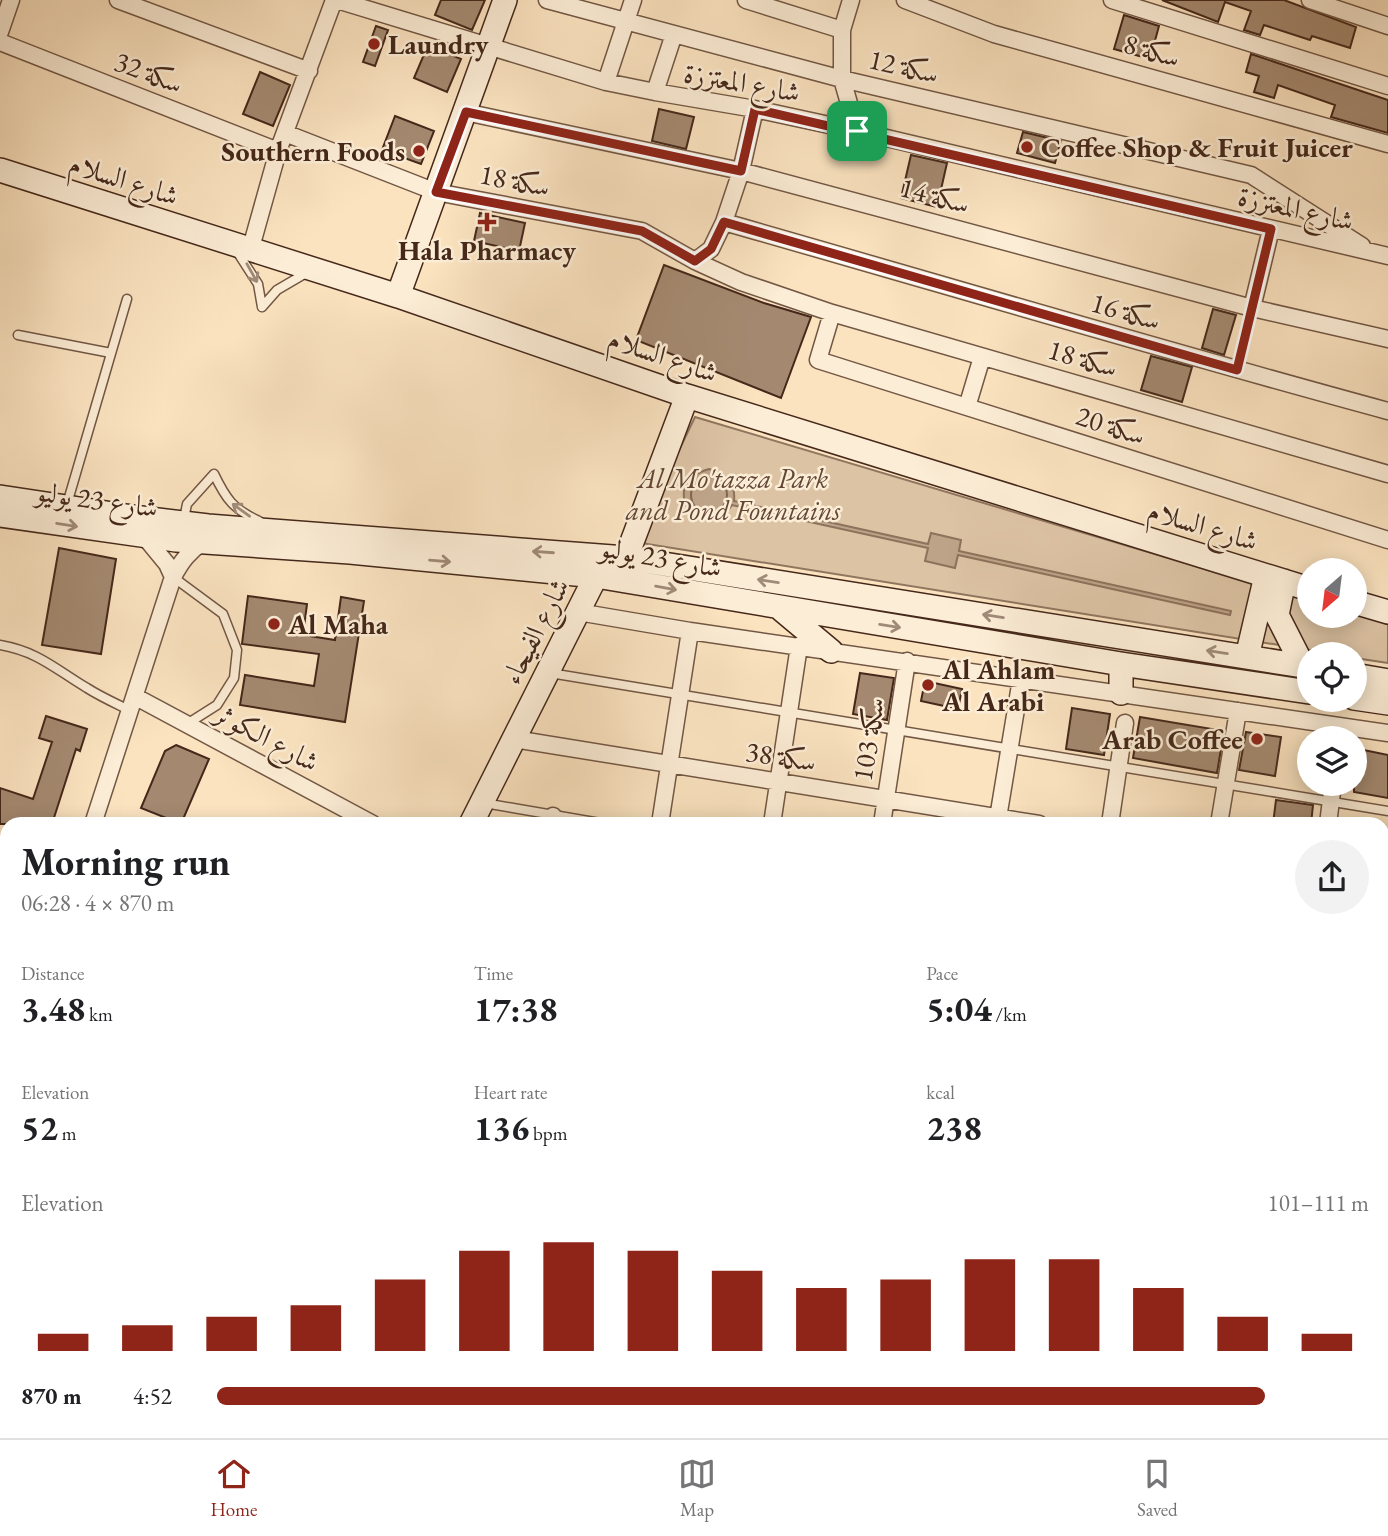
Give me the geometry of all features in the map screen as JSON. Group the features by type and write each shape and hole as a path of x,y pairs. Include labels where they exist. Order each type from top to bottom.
{"main road":[{"path":"398,296 505,0"},
{"name":"شارع السلام","path":"0,170 398,296 687,396 1297,585"},
{"path":"626,558 687,396"},
{"name":"شارع 23 يوليو","path":"0,496 183,523 626,558 1297,665"},
{"name":"شارع 23 يوليو","path":"0,515 144,536 350,552 596,576 1121,664 1297,690"},
{"name":"شارع الفيحاء","path":"475,817 596,576 626,558"},
{"path":"1247,657 1275,579"},
{"path":"1275,579 1277,615 1297,650"},
{"path":"1367,606 1388,612"},
{"path":"779,608 831,651"},
{"path":"1121,664 1121,693"},
{"path":"1367,677 1388,681"},
{"path":"1367,700 1388,703"}],"street":[{"path":"0,32 11,0"},
{"path":"118,0 309,71"},
{"path":"240,248 335,0"},
{"name":"شارع المعتززة","path":"335,0 368,4 489,47 606,82 857,131 1388,256"},
{"name":"سكة 12","path":"547,0 842,79 1251,175 1370,252"},
{"path":"606,82 633,0"},
{"path":"746,0 842,30"},
{"path":"851,0 842,30 842,79 857,131"},
{"name":"سكة 8","path":"905,0 994,34 1388,144"},
{"path":"1112,0 1388,86"},
{"path":"1310,0 1388,26"},
{"path":"655,92 674,34"},
{"name":"سكة 32","path":"0,42 278,151"},
{"path":"695,261 711,249 724,222 741,171 755,109"},
{"name":"سكة 14","path":"466,112 741,171 1252,308 1388,339"},
{"name":"سكة 18","path":"285,133 436,192 642,231 695,261 765,291 832,313 1388,474"},
{"name":"سكة 16","path":"724,222 1388,411"},
{"path":"1252,308 1271,229"},
{"name":"سكة 20","path":"832,313 818,360 1388,540"},
{"path":"967,407 982,356"},
{"path":"144,536 167,564 173,577"},
{"path":"95,817 173,577 180,562 203,542"},
{"path":"578,612 690,631 1121,693 1306,726"},
{"path":"661,817 690,631"},
{"path":"773,817 799,646"},
{"name":"سكة 103","path":"882,817 907,661"},
{"path":"998,817 1021,679"},
{"name":"شارع الكوثر","path":"133,704 187,724 360,817"},
{"path":"1221,817 1238,712"},
{"path":"1111,817 1125,723"},
{"path":"1367,733 1388,733"},
{"name":"سكة 38","path":"514,739 886,799 977,817"},
{"path":"1329,817 1332,796"}],"lane":[{"path":"240,248 258,284 262,307 276,290 313,270"},
{"path":"67,507 127,299"},
{"path":"1237,370 1252,308"},
{"path":"18,335 111,353"},
{"path":"183,523 187,504 214,474 225,498 241,513 281,531"},
{"path":"173,577 223,614 237,650 234,678 217,705 187,724"},
{"path":"0,645 24,650 43,658 88,688 133,704"},
{"path":"547,673 1388,811"},
{"path":"482,803 540,817"}],"green space":[{"name":"Al Mo'tazza Park and Pond Fountains","path":"695,417 1297,596 1297,628 1367,628 1367,617 1388,623 1388,663 1367,660 1367,642 1297,642 1297,648 635,542"}],"water":[{"path":"709,469 728,480 733,489 734,501 928,544 931,533 961,540 959,551 1231,611 1230,615 958,555 955,568 925,561 928,548 732,505 721,516 709,520 689,509 684,498 685,487 693,477"}],"building":[{"path":"441,0 485,0 472,30 435,15"},
{"path":"1162,0 1284,0 1356,27 1350,48 1312,36 1310,40 1264,25 1260,35 1244,30 1251,11 1225,2 1218,22"},
{"path":"1124,15 1159,26 1150,59 1114,49"},
{"path":"376,26 388,30 375,66 363,62"},
{"path":"428,45 461,59 447,92 414,78"},
{"path":"1251,54 1388,100 1388,133 1331,117 1335,105 1278,85 1274,98 1254,92 1259,76 1246,72"},
{"path":"260,72 290,85 273,126 243,114"},
{"path":"659,109 694,117 686,149 652,141"},
{"path":"395,116 434,131 421,164 382,150"},
{"path":"1023,132 1061,141 1055,163 1017,153"},
{"path":"911,155 947,163 937,207 901,198"},
{"path":"480,213 525,223 519,251 474,241"},
{"path":"664,265 764,303 811,317 781,398 636,340"},
{"path":"1213,309 1236,315 1224,355 1202,348"},
{"path":"1151,356 1192,367 1182,402 1141,390"},
{"path":"59,548 116,559 101,654 42,645"},
{"path":"248,596 307,604 303,635 335,640 341,597 364,601 345,722 240,705 245,675 314,686 319,654 242,644"},
{"path":"860,673 894,678 887,720 853,714"},
{"path":"925,681 962,689 958,709 921,701"},
{"path":"1072,708 1110,714 1104,755 1066,749"},
{"path":"46,716 87,729 80,751 76,749 54,817 0,817 0,788 33,799 52,742 39,738"},
{"path":"1140,717 1224,731 1217,773 1133,758"},
{"path":"1246,732 1281,737 1275,776 1239,770"},
{"path":"176,745 209,759 184,817 164,817 141,808 165,751"},
{"path":"1367,751 1388,755 1388,798 1367,794"},
{"path":"1276,800 1313,805 1312,817 1274,817"}],"place":[{"name":"Laundry","path":"374,44"},
{"name":"Coffee Shop & Fruit Juicer","path":"1027,147"},
{"name":"Southern Foods","path":"419,151"},
{"name":"Hala Pharmacy","path":"487,222"},
{"name":"Al Maha","path":"274,624"},
{"name":"Al Ahlam Al Arabi","path":"928,685"},
{"name":"Arab Coffee","path":"1257,739"}],"route":[{"path":"755,109 857,131 1271,229 1237,370 724,222 711,249 695,261 642,231 436,192 466,112 741,171 755,109"}]}
